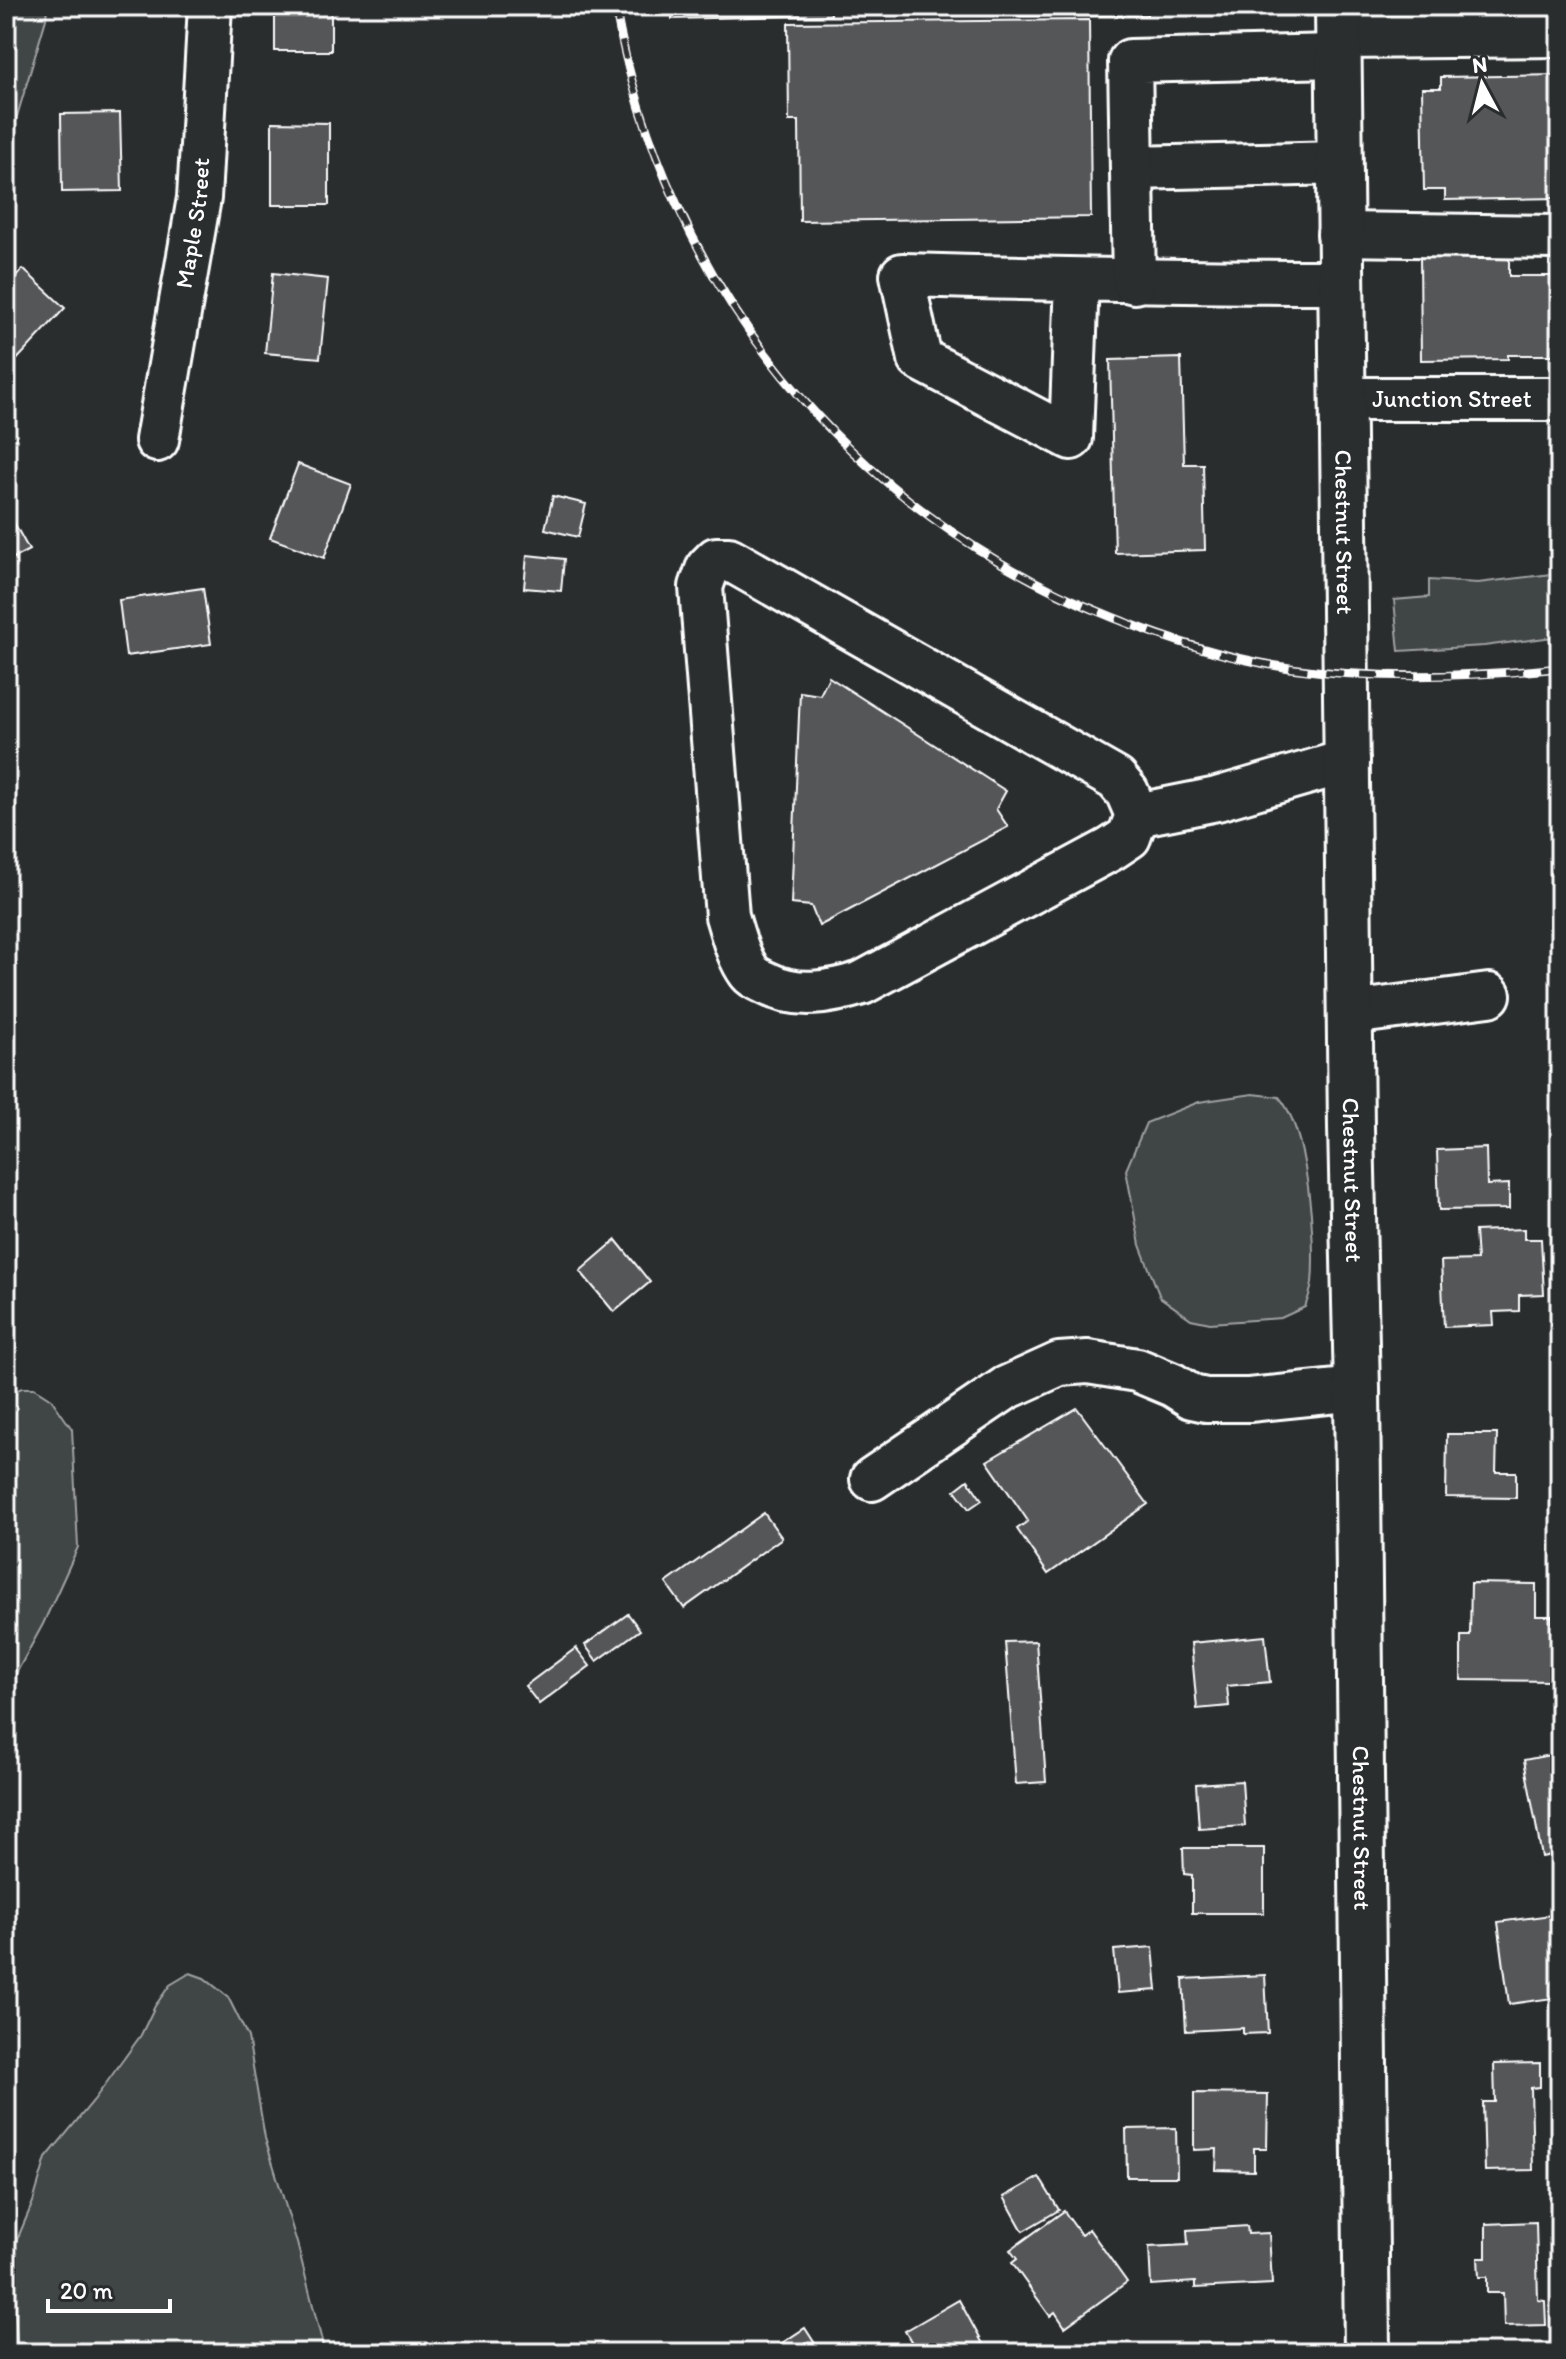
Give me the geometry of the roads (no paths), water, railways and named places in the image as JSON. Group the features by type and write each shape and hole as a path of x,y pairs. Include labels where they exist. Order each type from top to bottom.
{"main road":[{"name":"Chestnut Street","path":"1338,33 1367,2353"}],"street":[{"name":"Maple Street","path":"157,440 199,198 210,6"},
{"path":"1134,282 1130,61 1338,33 1560,35"},
{"path":"1132,168 1339,163"},
{"path":"1339,234 1560,237"},
{"path":"1077,280 1071,438 920,359 902,275 1077,280 1134,282 1340,282"},
{"name":"Junction Street","path":"1342,399 1560,399"},
{"path":"716,559 729,559 1116,779 1127,792 1137,815 1129,837 1111,849 862,983 815,994 773,987 752,976 738,950 727,916 701,587 708,567 716,559"},
{"path":"1137,815 1217,799 1348,761"},
{"path":"1351,1013 1489,995"},
{"path":"872,1479 1006,1388 1059,1364 1088,1362 1137,1370 1192,1397 1206,1400 1249,1400 1357,1389"}],"railway":[{"path":"615,6 640,108 677,204 725,294 783,376 852,451 930,516 1017,572 1112,617 1221,654 1290,668 1391,676 1560,668"}]}
